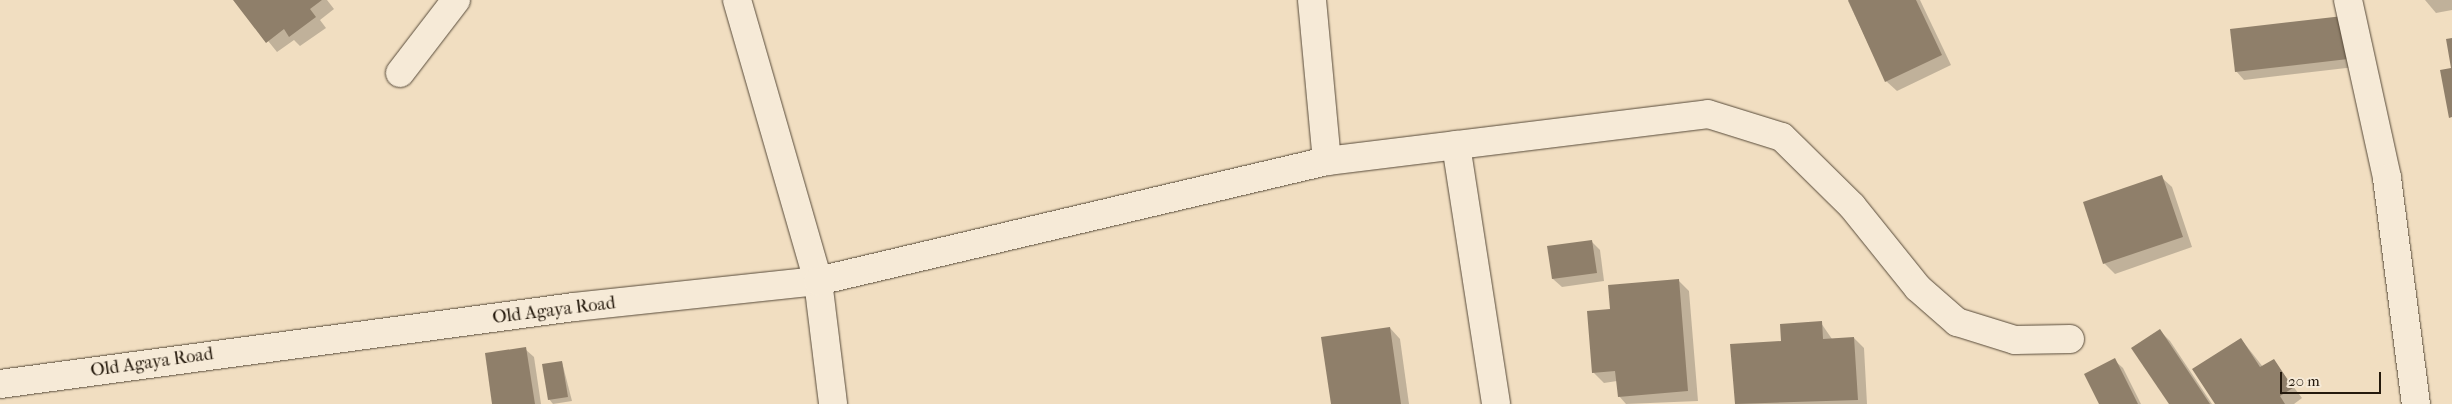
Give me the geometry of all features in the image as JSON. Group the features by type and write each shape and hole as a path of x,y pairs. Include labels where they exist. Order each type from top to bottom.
{"street":[{"path":"400,72 456,0"},
{"path":"737,0 818,281 833,404"},
{"path":"1312,0 1327,161"},
{"path":"2348,0 2387,178 2416,404"},
{"name":"Old Agaya Road","path":"0,384 574,307 818,281 1327,161 1708,114 1782,137 1852,206 1918,288 1957,322 2015,340 2070,339"},
{"path":"1456,145 1496,404"}],"building":[{"path":"233,0 322,0 310,9 316,17 289,37 284,29 266,43"},
{"path":"1848,0 1916,0 1942,55 1885,82"},
{"path":"2343,16 2348,59 2235,72 2230,29"},
{"path":"2452,38 2452,117 2449,118 2440,70 2451,68 2446,39"},
{"path":"2162,175 2183,237 2103,264 2083,202"},
{"path":"1592,240 1597,273 1552,279 1547,246"},
{"path":"1679,279 1688,391 1618,397 1615,371 1592,373 1587,311 1610,309 1608,285"},
{"path":"1822,321 1823,339 1854,337 1858,400 1735,404 1730,344 1781,341 1780,324"},
{"path":"1390,327 1401,404 1331,404 1321,337"},
{"path":"2160,329 2210,404 2169,404 2131,348"},
{"path":"2241,338 2260,367 2274,359 2293,388 2280,396 2285,404 2215,404 2192,369"},
{"path":"526,347 535,404 492,404 485,353"},
{"path":"2115,358 2138,404 2099,404 2084,374"},
{"path":"562,361 568,397 548,400 542,364"}]}
